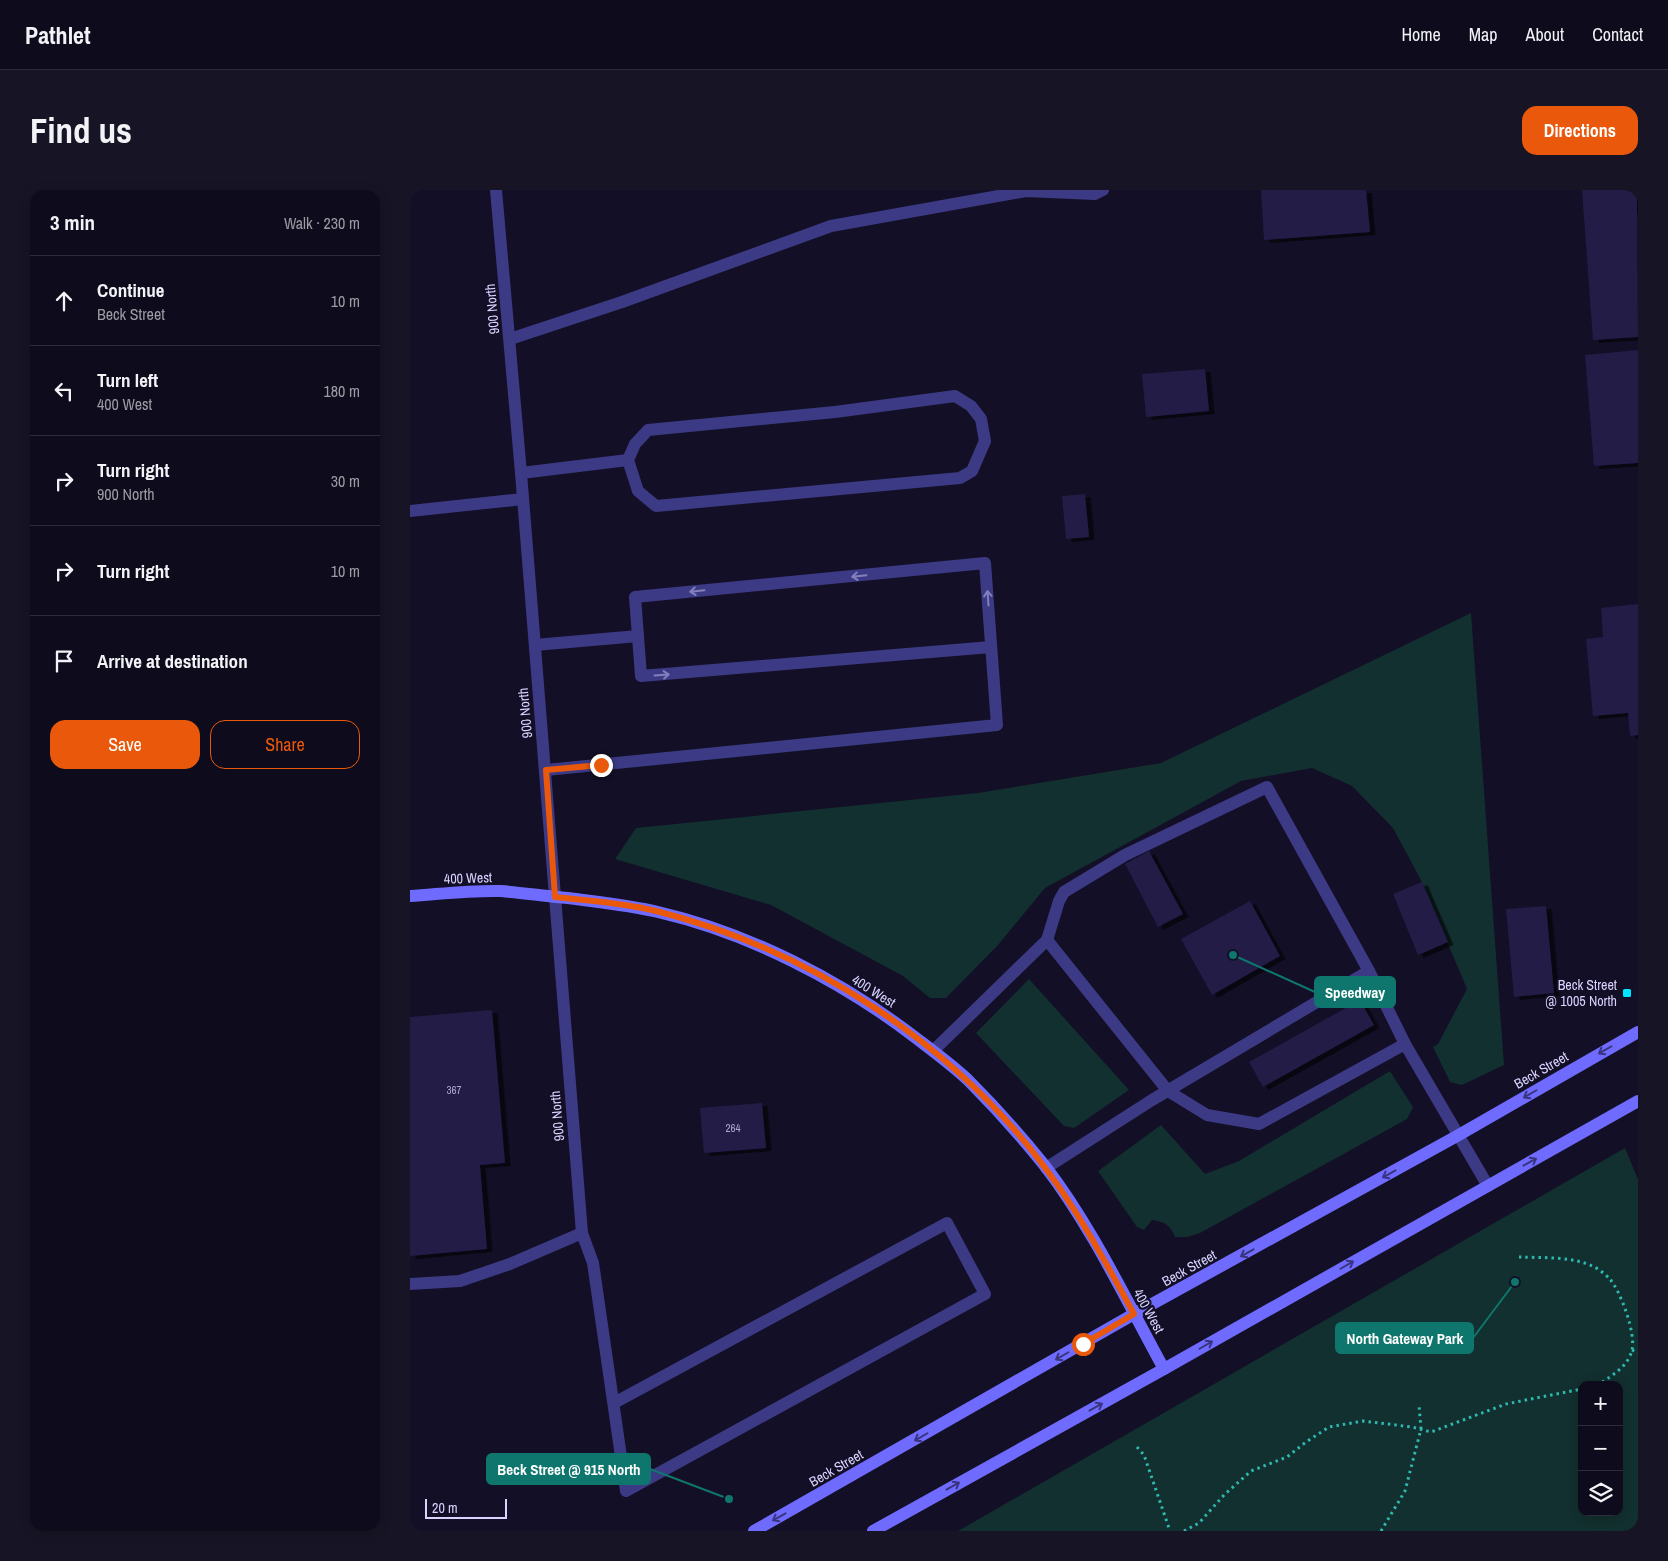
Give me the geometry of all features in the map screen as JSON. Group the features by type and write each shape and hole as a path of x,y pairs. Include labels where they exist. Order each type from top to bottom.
{"main road":[{"name":"400 West","path":"410,896 489,891 609,903 658,912 702,925 795,962 888,1016 967,1079 1046,1168 1076,1212 1164,1369"},
{"name":"Beck Street","path":"754,1531 1134,1314 1457,1136 1638,1032"},
{"path":"873,1531 1638,1101"}],"street":[{"name":"900 North","path":"496,190 546,770 582,1233 593,1263 626,1490 985,1294 947,1223 614,1403"},
{"path":"510,339 622,302 831,226 1028,191 1095,194 1103,190"},
{"path":"955,396 971,406 980,419 985,441 972,471 960,478 656,506 638,491 628,460 635,444 648,430 835,412 955,396"},
{"path":"521,473 628,460"},
{"path":"410,511 523,499"},
{"path":"546,770 997,725 985,563 635,597 640,676 991,647"},
{"path":"535,645 638,636"},
{"path":"933,1051 1047,940 1059,901 1064,892 1125,855 1267,787 1368,971 1404,1044 1488,1186"},
{"path":"1047,940 1168,1091 1207,1115 1259,1124 1404,1044"},
{"path":"1046,1168 1168,1091 1368,971"},
{"path":"410,1284 460,1281 510,1264 582,1233"}],"path":[{"path":"1519,1257 1564,1259 1594,1267 1610,1279 1621,1299 1632,1328 1632,1350 1624,1365 1603,1381"},
{"path":"1632,1350 1638,1353"},
{"path":"1184,1531 1200,1523 1224,1495 1251,1471 1287,1457 1329,1427 1363,1421 1431,1432 1506,1404 1578,1390"},
{"path":"1381,1531 1405,1492 1421,1429 1419,1405"},
{"path":"1137,1447 1144,1455 1170,1531"}],"green space":[{"path":"1471,613 1504,1065 1462,1085 1450,1082 1433,1047 1438,1044 1467,989 1422,882 1393,828 1352,786 1312,768 1241,781 1045,888 998,945 946,998 930,998 903,976 771,905 615,859 636,828 978,793 1161,763"},
{"path":"1029,979 1129,1090 1074,1128 1064,1126 976,1033"},
{"path":"1390,1071 1413,1107 1407,1119 1200,1233 1187,1237 1175,1237 1166,1225 1152,1220 1144,1230 1137,1227 1098,1171 1161,1125 1205,1174 1239,1161"},
{"path":"1625,1148 1638,1179 1638,1531 958,1531"}],"building":[{"path":"1261,190 1366,190 1370,232 1264,240"},
{"path":"1582,190 1637,190 1638,337 1593,340"},
{"path":"1638,350 1638,463 1594,466 1585,355"},
{"path":"1205,369 1209,411 1146,417 1142,374"},
{"path":"1085,494 1089,537 1066,539 1062,496"},
{"path":"1638,604 1638,735 1630,736 1628,713 1593,716 1586,639 1603,637 1601,608"},
{"path":"1149,851 1183,914 1158,927 1125,864"},
{"path":"1422,882 1448,942 1418,955 1393,894"},
{"path":"1250,901 1280,956 1212,995 1181,939"},
{"path":"1546,906 1554,993 1514,997 1506,909"},
{"path":"1360,1000 1374,1025 1263,1087 1249,1062"},
{"path":"492,1010 505,1163 480,1165 487,1249 410,1256 410,1017"},
{"path":"762,1103 766,1148 704,1153 700,1108"}],"place":[{"name":"Speedway","path":"1233,955"},
{"name":"Beck Street @ 1005 North","path":"1627,993"},
{"name":"North Gateway Park","path":"1515,1282"},
{"name":"Beck Street @ 915 North","path":"729,1499"}],"route":[{"path":"601,765 546,770 555,897 609,903 658,912 702,925 795,962 888,1016 967,1079 1046,1168 1076,1212 1134,1314 1083,1344"}]}
